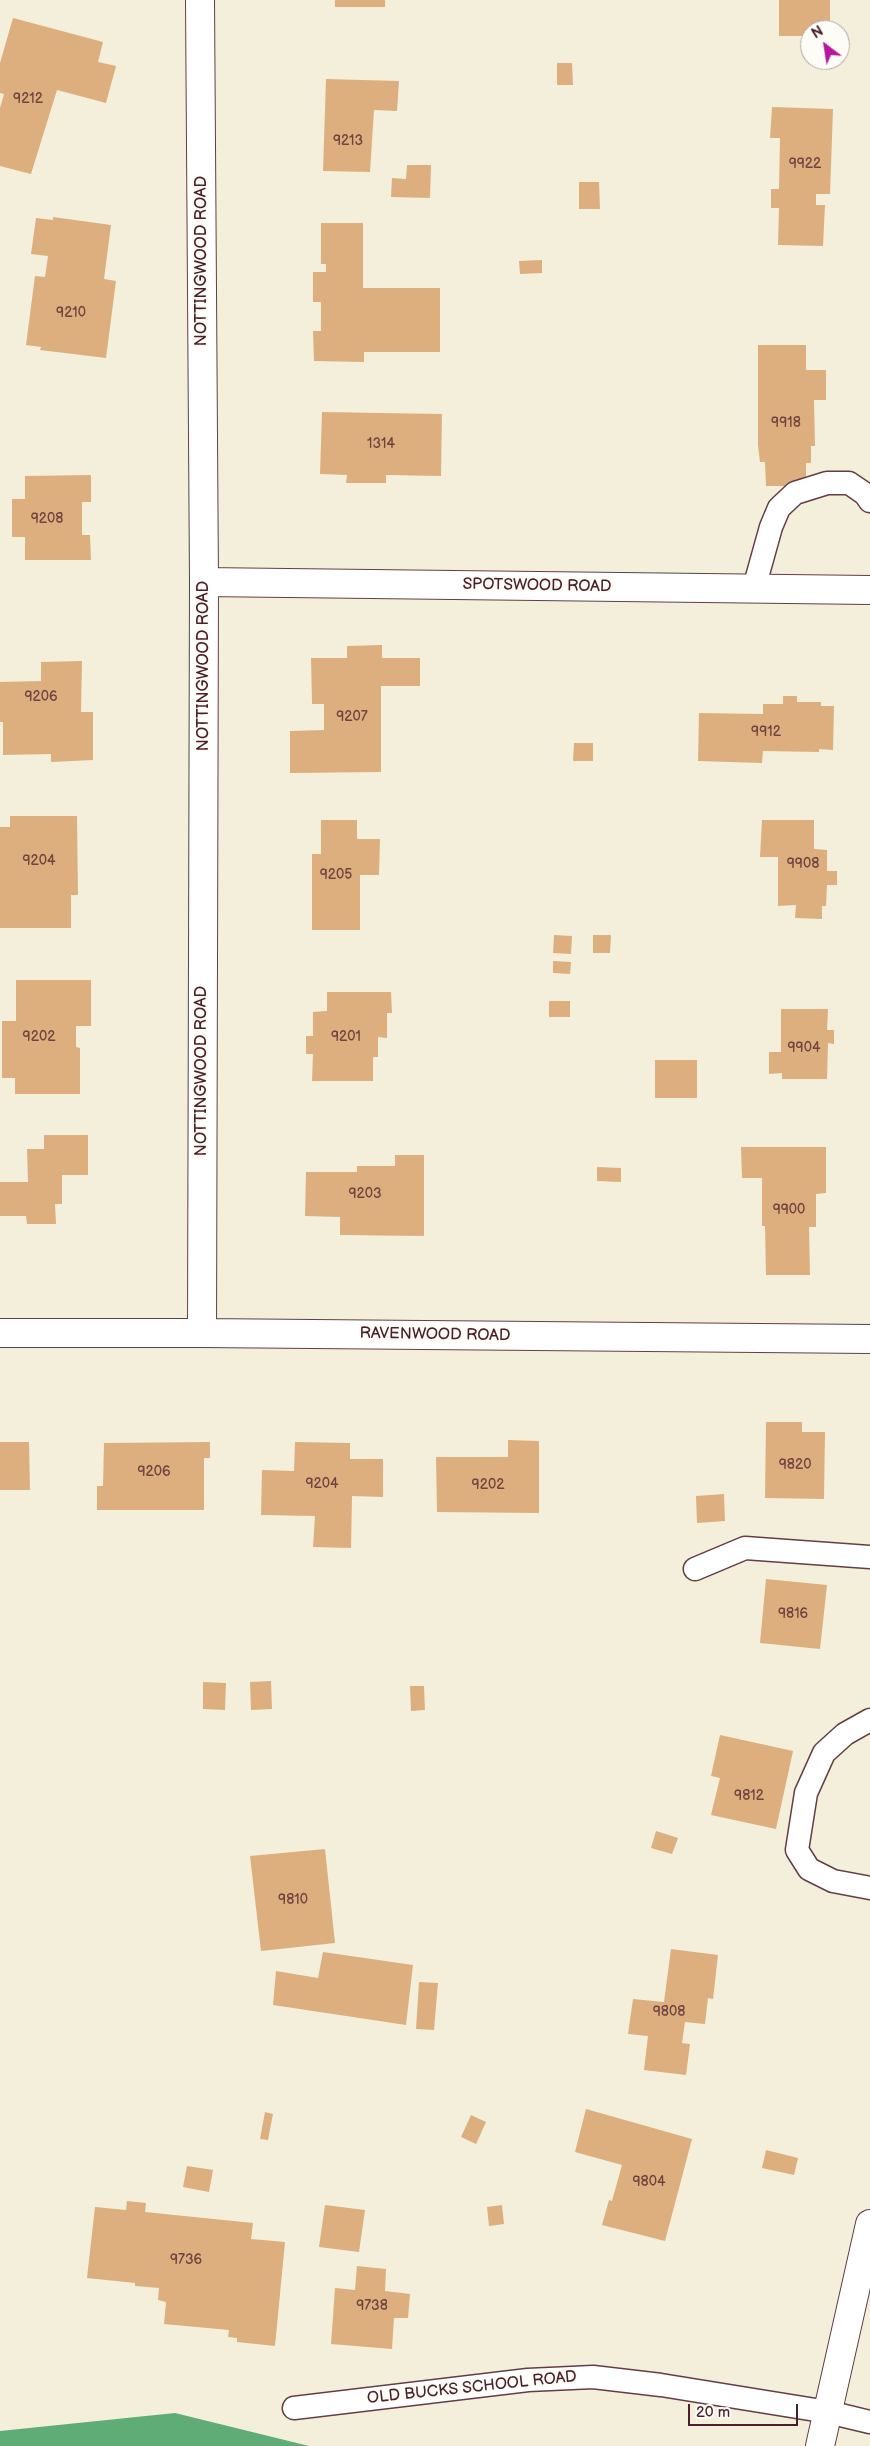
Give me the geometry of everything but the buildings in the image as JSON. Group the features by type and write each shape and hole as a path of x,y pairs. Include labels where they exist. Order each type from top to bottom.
{"street":[{"name":"NOTTINGWOOD ROAD","path":"200,0 204,582 202,1332"},
{"name":"SPOTSWOOD ROAD","path":"204,582 870,590"},
{"name":"RAVENWOOD ROAD","path":"0,1333 202,1332 870,1338"},
{"path":"820,2446 870,2224"}],"lane":[{"path":"754,588 771,527 779,508 795,493 827,482 849,483 865,494 870,502"},
{"path":"695,1569 745,1548 870,1557"},
{"path":"870,1720 845,1734 824,1753 806,1793 797,1850 809,1869 833,1880 870,1888"},
{"name":"OLD BUCKS SCHOOL ROAD","path":"294,2408 528,2380 593,2377 661,2385 828,2412 870,2422"}],"green space":[{"path":"175,2413 309,2446 0,2446 0,2431"}]}
